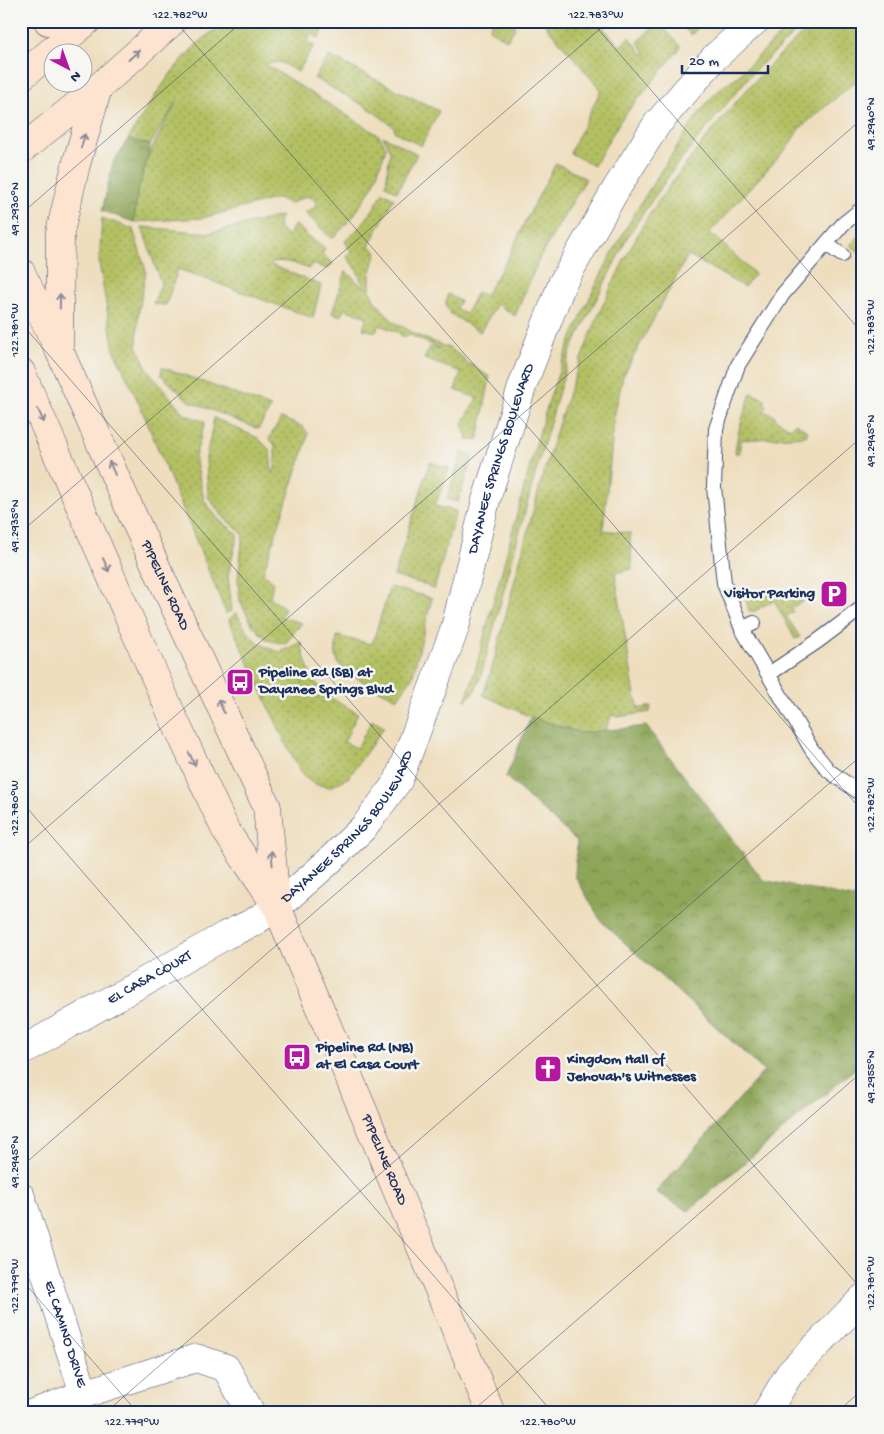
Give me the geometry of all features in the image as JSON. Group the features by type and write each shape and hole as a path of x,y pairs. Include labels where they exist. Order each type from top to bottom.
{"main road":[{"path":"48,21 85,22"},
{"path":"21,150 98,88 173,21"},
{"path":"21,77 85,22"},
{"path":"59,350 60,232 76,165 98,88"},
{"name":"PIPELINE ROAD","path":"21,272 59,350 131,512 268,807 277,907"},
{"name":"PIPELINE ROAD","path":"21,372 172,715 226,831 277,907 491,1413"}],"street":[{"name":"DAYANEE SPRINGS BOULEVARD","path":"277,907 364,827 398,781 455,628 486,500 524,384 562,284 616,189 657,124 716,57 755,21"},
{"name":"EL CASA COURT","path":"21,1051 226,935 252,923 277,907"},
{"name":"EL CAMINO DRIVE","path":"21,1197 84,1394 196,1358 226,1368 251,1413"},
{"path":"766,1413 790,1373 863,1298"},
{"path":"34,1413 84,1394"}],"lane":[{"path":"863,208 844,224 783,294 738,365 716,429 714,487 724,583 748,626 770,674 812,750 829,771 863,795"},
{"path":"826,244 842,255"},
{"path":"770,674 863,607"}],"green space":[{"path":"239,21 328,21 319,38 312,34 307,42 314,46 298,72 280,62 265,64 380,136 386,148 374,184 353,217 332,239 305,213 317,206 313,198 306,196 290,204 278,198 203,218 134,222 137,193 149,154 177,101 150,145 128,139 168,77 193,48 220,27"},
{"path":"493,21 513,21 515,28 507,40 489,29"},
{"path":"542,21 597,21 620,46 629,37 644,55 646,54 638,42 658,21 681,47 620,121 594,166 570,153 601,90"},
{"path":"678,21 705,21 691,35"},
{"path":"794,21 808,21 752,73 675,167 629,234 571,350 531,489 481,676 475,691 465,701 476,669 545,413 569,345 598,280 632,218 700,112 717,92 737,77"},
{"path":"816,21 863,21 863,75 799,129 788,147 710,232 755,274 744,287 688,255 623,376 615,413 603,530 630,533 632,569 615,573 634,690 639,709 651,706 650,712 618,717 612,715 604,731 581,733 531,717 483,695 494,661 522,551 553,442 590,335 613,283 639,232 664,192 736,102 766,69"},
{"path":"329,56 439,111 421,146 395,132 394,127 370,109 314,78"},
{"path":"383,136 417,154 397,192 386,185 390,151"},
{"path":"128,139 150,145 137,193 134,222 102,211 113,163"},
{"path":"556,163 586,179 540,257 515,316 497,304 480,332 451,314 446,304 448,294 460,301 456,309 466,314 477,292 485,296 508,258"},
{"path":"383,192 394,198 369,246 377,252 370,275 370,291 374,300 394,322 419,336 449,348 464,358 463,360 490,377 478,441 468,440 462,425 477,398 455,390 461,372 424,359 430,347 441,349 408,334 406,337 379,325 376,332 363,329 367,317 344,309 341,316 332,313 346,271 364,288 357,270 347,257 351,252 345,241 367,218"},
{"path":"281,216 278,228 288,235 295,224 310,238 325,248 322,255 333,263 328,269 312,264 308,269 287,262 273,262 271,265 321,285 313,318 178,269 166,305 153,304 161,284 142,227 210,233"},
{"path":"102,218 133,229 146,271 138,316 137,346 148,370 184,414 205,422 195,457 204,500 218,519 238,534 228,575 232,611 226,613 141,408 114,350 99,263"},
{"path":"859,236 863,241 863,255 850,245"},
{"path":"162,367 271,407 258,429 189,401 161,375"},
{"path":"751,393 766,400 764,404 767,406 764,411 775,416 775,419 790,428 796,423 808,432 806,436 740,440 740,453 735,453 743,415"},
{"path":"214,418 258,438 270,450 272,474 275,468 275,445 269,439 281,418 303,427 308,433 263,573 273,581 270,598 285,608 281,617 302,623 285,644 267,640 253,626 240,601 238,579 243,534 224,518 208,497 206,458"},
{"path":"462,452 473,456 458,502 447,499"},
{"path":"430,462 449,468 435,506 456,511 434,590 426,585 394,576"},
{"path":"390,587 432,598 412,678 397,699 349,673 339,664 336,654 337,636 372,644"},
{"path":"744,592 799,594 794,599 805,600 791,608 793,612 786,616 800,637 795,639 774,600 755,611 749,611"},
{"path":"236,612 253,638 264,646 280,652 301,642 308,668 319,686 334,700 358,713 344,742 357,748 372,720 384,727 349,777 330,787 314,784 303,776 286,744 229,620"},
{"path":"531,717 581,733 646,726 763,880 863,900 863,1062 688,1211 656,1192 764,1071 601,921 575,876 577,841 506,777"}],"place":[{"name":"Visitor Parking","path":"834,594"},
{"name":"Pipeline Rd (SB) at Dayanee Springs Blvd","path":"240,682"},
{"name":"Pipeline Rd (NB) at El Casa Court","path":"297,1057"},
{"name":"Kingdom Hall of Jehovah's Witnesses","path":"548,1069"}]}
